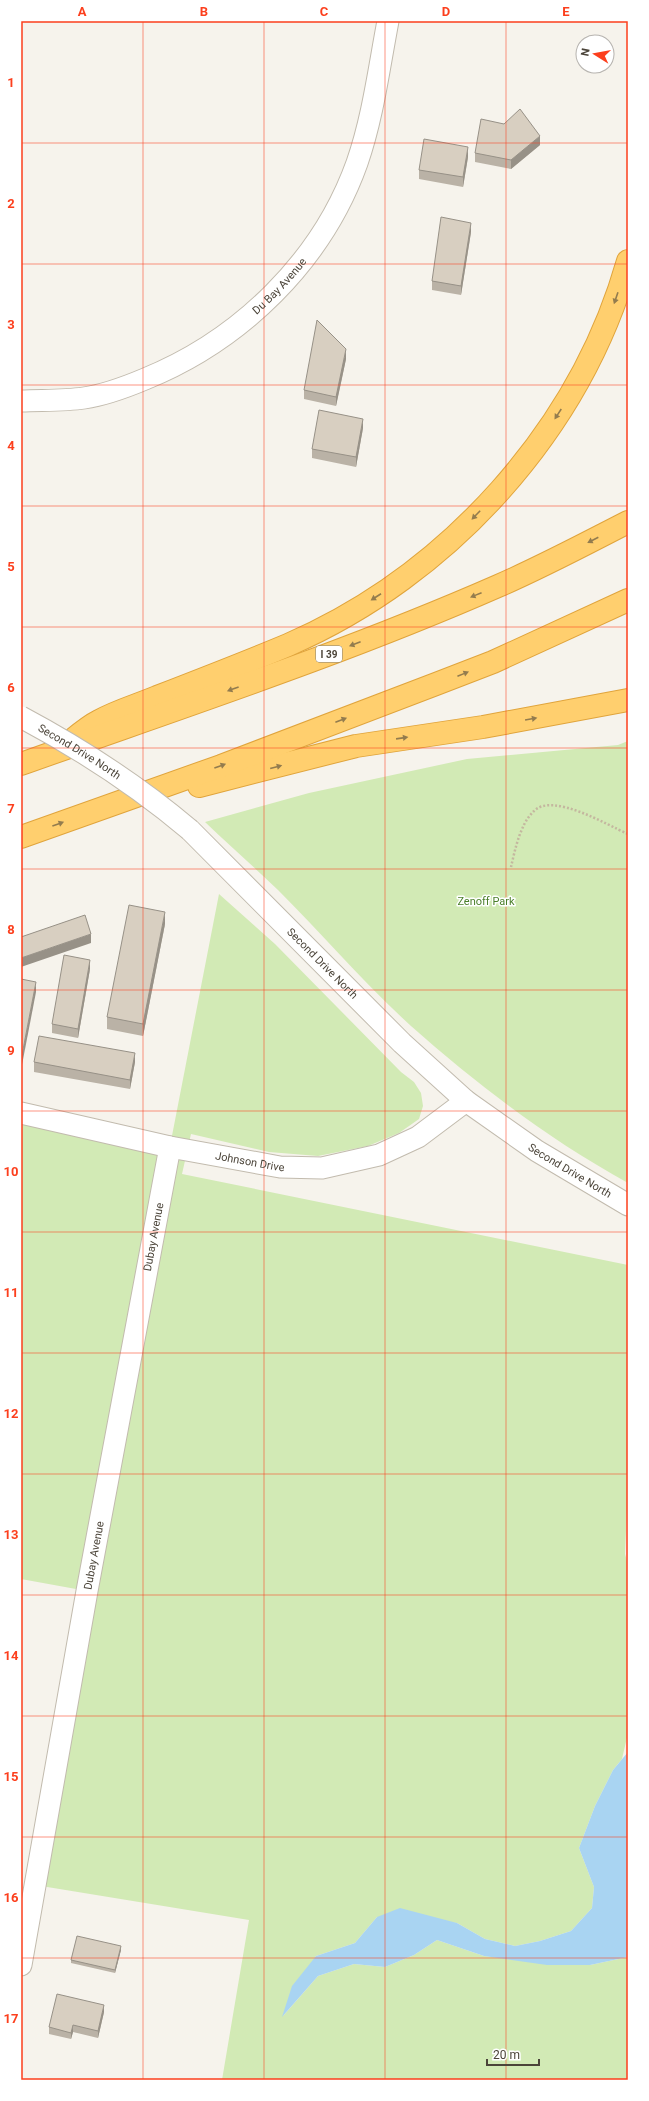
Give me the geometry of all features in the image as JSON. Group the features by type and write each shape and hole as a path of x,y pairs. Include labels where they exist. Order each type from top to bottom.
{"highway":[{"path":"61,749 98,721 290,644 352,613 428,561 494,496 545,434 567,399 597,344 628,261"},
{"name":"I 39","path":"21,764 312,660 413,621 498,586 628,522"},
{"path":"21,837 221,766 479,667 628,600"},
{"path":"156,789 205,786 356,746 498,724 628,700"}],"street":[{"name":"Du Bay Avenue","path":"21,401 85,398 131,385 168,370 203,351 242,324 265,302 293,273 317,241 341,200 356,163 368,125 388,21"},
{"name":"Second Drive North","path":"21,717 47,731 159,803 190,830 402,1044 466,1101 537,1151 628,1205"},
{"name":"Johnson Drive","path":"21,1113 170,1146 280,1167 322,1168 379,1154 418,1137 466,1101"},
{"name":"Dubay Avenue","path":"21,1965 87,1591 170,1146"}],"path":[{"path":"511,868 525,823 534,810 544,805 555,804 566,807 628,834"}],"green space":[{"name":"Zenoff Park","path":"628,741 628,1183 598,1166 542,1130 462,1070 394,1010 278,890 205,822 309,793 467,759 618,745"},
{"path":"219,894 275,944 401,1072 414,1082 421,1093 423,1106 419,1119 399,1133 368,1146 318,1156 269,1152 191,1134 182,1174 628,1265 628,1485 625,1554 628,1565 628,1733 622,1759 613,1770 595,1806 579,1848 594,1887 592,1908 571,1931 540,1941 515,1946 485,1939 457,1923 377,1917 355,1943 316,1956 283,2016 318,1976 354,1964 385,1967 414,1955 437,1940 484,1956 513,1959 590,1965 628,1957 628,2080 222,2080 249,1920 35,1885 87,1591 21,1579 21,1118 170,1146"}],"water":[{"path":"628,1752 628,1957 590,1965 547,1965 484,1956 437,1940 414,1955 385,1967 354,1964 318,1976 282,2017 292,1986 316,1956 355,1943 377,1917 400,1908 457,1923 485,1939 515,1946 540,1941 571,1931 592,1908 594,1887 579,1848 595,1806 613,1770"}],"building":[{"path":"520,109 540,136 511,160 475,153 481,119 504,124"},
{"path":"424,139 468,147 463,177 419,170"},
{"path":"441,217 471,223 461,286 432,281"},
{"path":"317,320 346,349 336,397 304,390"},
{"path":"319,410 363,419 356,457 312,449"},
{"path":"129,905 165,912 143,1024 107,1017"},
{"path":"85,915 91,934 21,958 21,937"},
{"path":"64,955 90,960 78,1029 52,1024"},
{"path":"21,979 36,982 21,1060"},
{"path":"39,1036 135,1053 130,1080 34,1062"},
{"path":"77,1936 121,1946 115,1970 71,1960"},
{"path":"57,1994 104,2005 98,2031 73,2025 71,2033 49,2027"}]}
